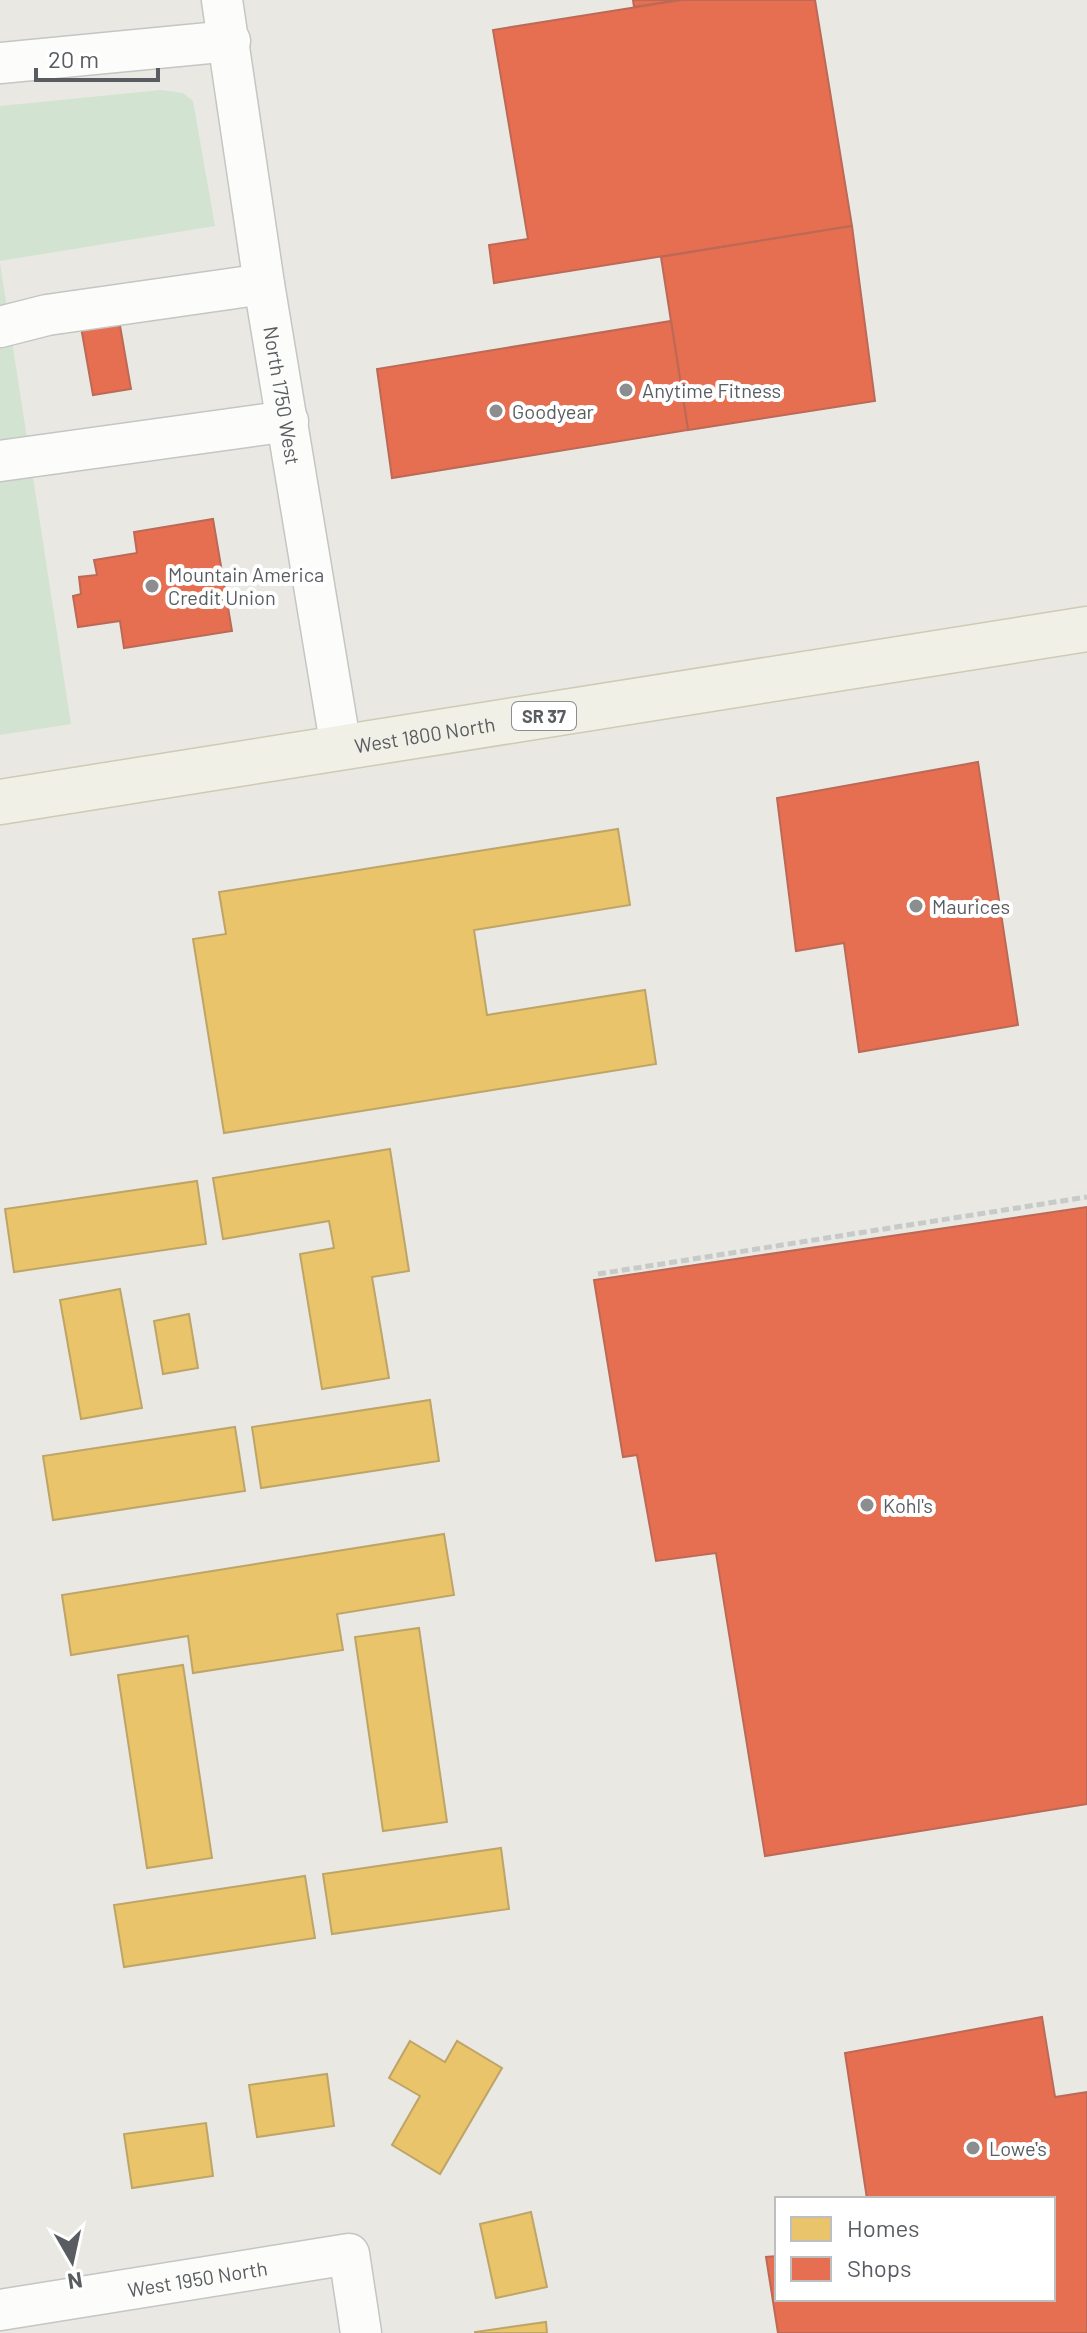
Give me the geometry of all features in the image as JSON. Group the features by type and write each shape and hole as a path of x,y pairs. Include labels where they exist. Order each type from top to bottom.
{"main road":[{"name":"West 1800 North","path":"0,802 1087,629"}],"street":[{"name":"North 1750 West","path":"222,0 264,284 341,748"},
{"path":"0,63 230,41"},
{"path":"0,327 47,315 264,284"},
{"path":"0,461 288,421"},
{"name":"West 1950 North","path":"0,2310 349,2254 361,2333"}],"path":[{"path":"598,1274 1087,1197"}],"green space":[{"path":"161,90 183,93 193,101 215,226 0,261 0,106"},
{"path":"0,263 71,724 0,735"}],"building: Homes":[{"path":"618,829 630,905 474,930 487,1015 645,990 656,1064 224,1133 193,939 226,934 219,892"},
{"path":"390,1149 409,1271 372,1277 389,1378 322,1389 300,1254 334,1248 329,1221 223,1239 213,1178"},
{"path":"197,1181 206,1244 14,1272 5,1209"},
{"path":"120,1289 142,1408 81,1419 60,1300"},
{"path":"189,1314 198,1368 163,1374 154,1321"},
{"path":"430,1400 439,1461 261,1488 252,1427"},
{"path":"235,1427 245,1491 53,1520 43,1456"},
{"path":"444,1534 454,1595 337,1614 343,1650 193,1673 188,1636 71,1655 62,1595"},
{"path":"419,1628 447,1822 383,1831 355,1637"},
{"path":"183,1665 212,1858 147,1868 118,1675"},
{"path":"501,1848 509,1909 332,1934 323,1874"},
{"path":"305,1876 315,1938 124,1967 114,1905"},
{"path":"410,2041 445,2062 457,2041 502,2068 440,2174 392,2145 420,2096 389,2078"},
{"path":"327,2074 334,2126 257,2137 249,2085"},
{"path":"206,2123 213,2176 132,2188 124,2134"},
{"path":"531,2212 547,2287 496,2298 480,2224"},
{"path":"546,2322 547,2333 475,2333 475,2332"}],"building: Shops":[{"path":"633,0 681,0 634,7"},
{"path":"681,0 815,0 852,226 494,283 489,245 528,239 493,30"},
{"path":"852,226 875,401 688,430 661,257"},
{"path":"119,320 131,389 93,395 81,327"},
{"path":"671,321 688,430 392,478 377,369"},
{"name":"Mountain America Credit Union","path":"213,519 232,631 124,648 120,621 78,627 73,596 81,594 79,577 97,575 94,560 137,553 134,532"},
{"path":"978,762 1018,1025 859,1052 844,943 796,951 777,798"},
{"name":"Kohl's","path":"1087,1207 1087,1804 765,1856 716,1553 656,1561 637,1455 623,1457 594,1280"},
{"name":"Lowe's","path":"1042,2017 1055,2097 1087,2092 1087,2333 778,2333 766,2257 775,2256 775,2301 1055,2301 1055,2197 867,2197 845,2053"}],"place":[{"name":"Anytime Fitness","path":"626,390"},
{"name":"Goodyear","path":"496,411"},
{"name":"Mountain America Credit Union","path":"152,586"},
{"name":"Maurices","path":"916,906"},
{"name":"Kohl's","path":"867,1505"},
{"name":"Lowe's","path":"973,2148"}]}
